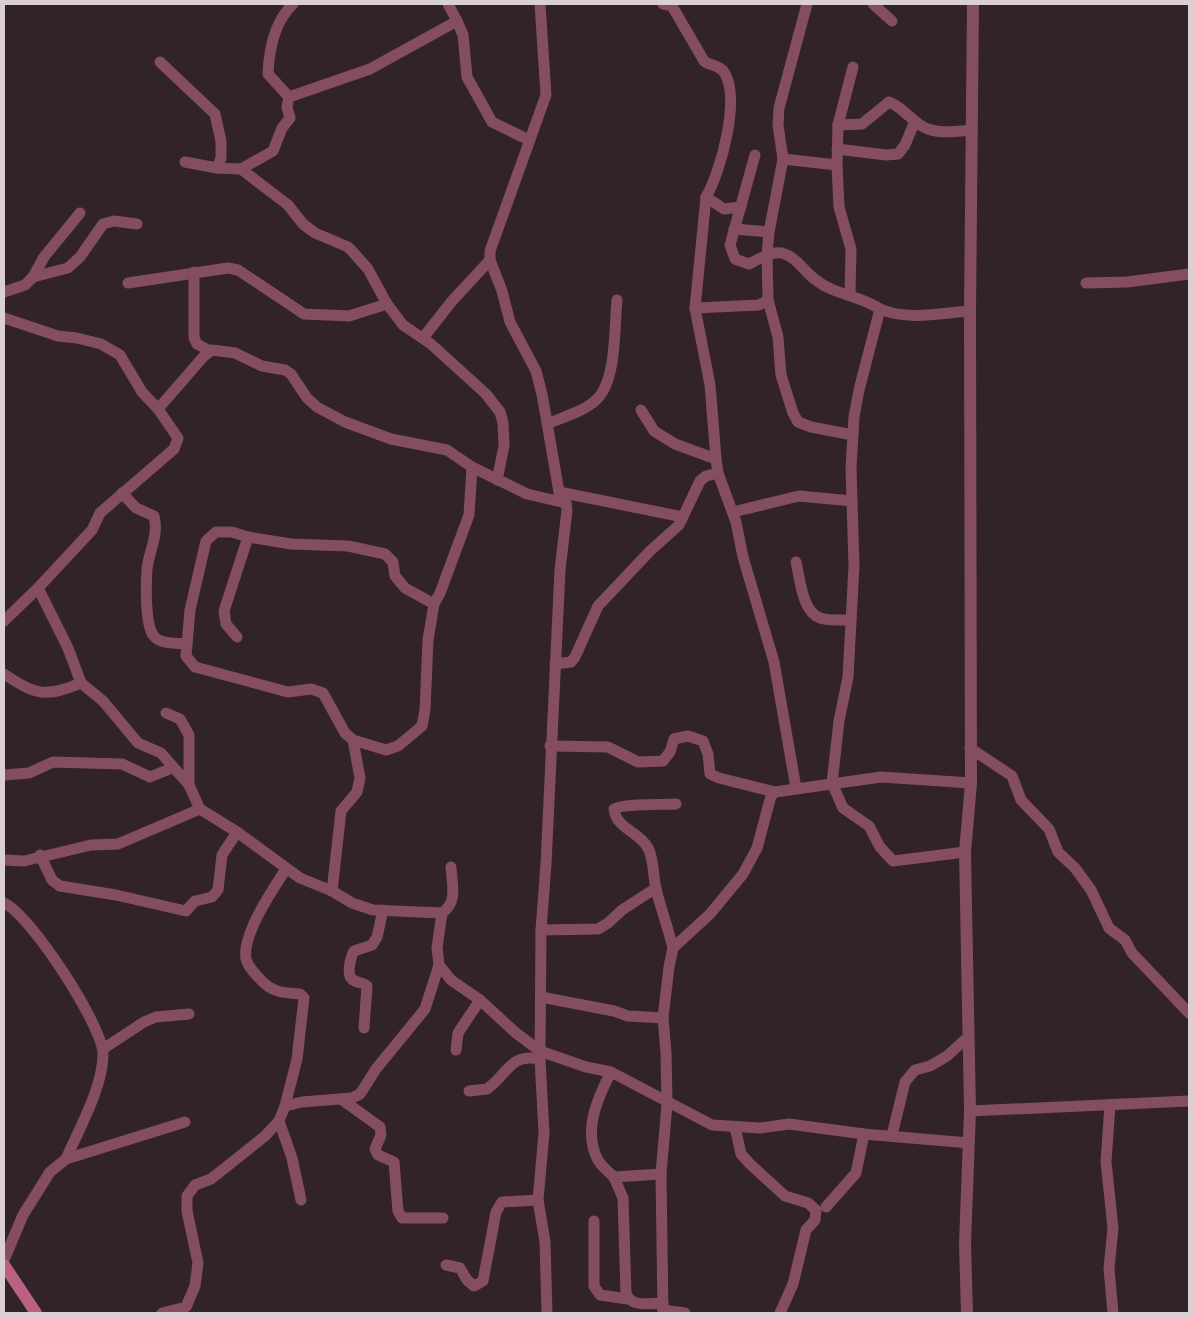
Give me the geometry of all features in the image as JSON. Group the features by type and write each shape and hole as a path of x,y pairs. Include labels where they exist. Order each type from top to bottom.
{"main road":[{"path":"4,1265 36,1313"}],"street":[{"path":"289,97 268,74 269,55 286,11 293,4"},
{"path":"448,4 463,35 467,77 492,122 529,140"},
{"path":"540,4 546,95 490,251 490,260 502,291 514,334 536,371 559,492 566,503 554,664 546,864 541,930 540,1055 544,1133 538,1200 545,1242 547,1313"},
{"path":"663,4 672,6 704,61 711,66 724,70 728,80 730,98 728,126 713,186 706,197 695,308 710,385 718,473 733,512 743,557 774,662 796,788"},
{"path":"873,4 892,22"},
{"path":"803,5 779,108 778,125 783,159 766,255 768,300 778,337 781,375 793,413 798,422 853,434"},
{"path":"967,1313 966,1244 970,1112 965,852 971,783 971,6"},
{"path":"289,97 370,69 457,21"},
{"path":"160,62 215,114 221,141 220,158 217,168"},
{"path":"850,295 851,250 839,207 837,149 838,125 853,67"},
{"path":"185,162 217,168 241,169 273,150 282,128 290,118 286,107 289,97"},
{"path":"838,125 862,124 888,102 899,106 926,129 936,132 972,130"},
{"path":"837,149 886,155 898,154 905,145 915,121"},
{"path":"755,154 730,244 735,259 749,264 766,255 780,253 791,257 815,280 869,301 880,309 893,314 910,316 970,311"},
{"path":"783,159 837,165"},
{"path":"241,169 288,205 303,224 315,233 348,247 368,268 387,304 403,326 423,338 486,394 500,412 503,423 504,446 497,480"},
{"path":"706,197 724,209 741,207"},
{"path":"4,292 25,285 33,277 44,257 80,214"},
{"path":"33,277 68,268 80,256 103,224 114,221 137,224"},
{"path":"734,229 769,232"},
{"path":"423,338 452,301 490,260"},
{"path":"128,283 228,268 238,270 304,314 349,316 387,304"},
{"path":"194,272 194,338 197,344 210,351 235,353 262,366 285,370 291,374 307,398 317,407 345,422 391,439 447,450 472,467 527,494 566,503"},
{"path":"1086,283 1127,282 1189,274"},
{"path":"547,424 595,401 606,388 610,372 617,300"},
{"path":"695,308 759,305 768,300"},
{"path":"880,309 859,390 853,434 852,501 854,566 852,620 848,677 839,721 832,783 843,808 869,826 880,847 893,861 965,852"},
{"path":"4,318 58,336 77,338 101,344 120,355 142,392 158,409 178,438 174,449 100,513 92,530 38,588 4,621"},
{"path":"158,409 210,351"},
{"path":"640,410 654,431 675,444 716,459"},
{"path":"434,604 405,588 395,576 393,562 385,554 348,546 291,544 248,537 232,532 216,532 206,541 185,644 186,656 195,667 288,692 311,689 323,693 345,734 353,740 386,750 398,746 422,726 425,710 426,655 434,604 440,593 469,515 472,467"},
{"path":"554,664 570,662 575,657 598,606 650,551 678,525 700,481 706,476 718,473"},
{"path":"559,492 683,517"},
{"path":"122,493 136,508 154,516 156,525 147,569 148,621 153,635 161,641 185,644"},
{"path":"733,512 799,496 852,501"},
{"path":"237,637 226,624 224,611 248,537"},
{"path":"796,562 807,605 812,613 820,619 852,620"},
{"path":"38,588 68,648 81,683 103,701 138,743 161,753 172,768 189,785 200,809 237,832 286,869 300,878 366,908 442,913 451,907 453,899 451,867"},
{"path":"4,674 39,693 60,691 81,683"},
{"path":"166,713 180,719 189,735 189,785"},
{"path":"550,746 608,747 638,762 663,761 670,752 674,739 688,736 702,740 708,754 710,774 775,792 881,777 971,783"},
{"path":"332,891 341,811 357,792 360,778 353,740"},
{"path":"970,748 1012,776 1021,800 1051,832 1055,848 1092,890 1109,928 1125,940 1132,952 1189,1013"},
{"path":"4,775 29,773 53,762 122,764 150,777 172,768"},
{"path":"674,948 710,914 743,874 757,848 770,796 775,792"},
{"path":"663,1309 661,1174 667,1104 663,1018 674,948 656,888 649,850 644,841 628,831 615,818 614,809 621,805 642,807 676,804"},
{"path":"4,860 24,861 40,855 91,845 118,844 200,809"},
{"path":"40,855 52,880 60,886 116,895 186,911 194,901 212,897 218,890 222,855 237,832"},
{"path":"162,1313 186,1306 195,1286 198,1263 187,1210 187,1196 195,1185 211,1178 264,1136 279,1121 286,1106 297,1059 304,998 300,994 281,993 268,988 246,961 246,952 258,916 268,896 286,869"},
{"path":"541,930 598,929 608,923 622,910 656,888"},
{"path":"4,903 36,932 78,995 103,1049 97,1082 66,1159"},
{"path":"364,1028 367,986 352,979 350,976 351,955 354,951 372,945 377,937 383,910"},
{"path":"286,1106 302,1102 341,1100 360,1094 376,1068 425,1009 439,965 437,948 442,913"},
{"path":"439,965 451,980 480,1000 540,1055"},
{"path":"541,997 614,1011 628,1016 663,1018"},
{"path":"456,1050 458,1033 480,1000"},
{"path":"103,1049 156,1016 188,1014"},
{"path":"892,1135 905,1082 915,1070 939,1061 968,1037"},
{"path":"469,1091 487,1089 514,1061 526,1056 540,1055 611,1072 667,1104 712,1125 760,1128 788,1124 864,1134 969,1143"},
{"path":"611,1072 594,1111 592,1123 595,1155 614,1177 623,1198 626,1293 628,1300"},
{"path":"341,1100 380,1127 381,1135 375,1149 378,1155 394,1162 398,1211 402,1218 443,1218"},
{"path":"970,1112 1189,1101"},
{"path":"1110,1105 1106,1162 1113,1228 1109,1269 1113,1313"},
{"path":"279,1121 291,1152 301,1200"},
{"path":"4,1260 23,1215 50,1172 66,1159 185,1122"},
{"path":"735,1127 741,1154 750,1164 785,1196 808,1202 816,1210 815,1220 806,1230 793,1284 780,1313"},
{"path":"826,1206 856,1173 864,1134"},
{"path":"614,1177 661,1174"},
{"path":"446,1264 460,1268 467,1280 474,1286 483,1281 496,1212 502,1202 538,1200"},
{"path":"594,1221 594,1286 600,1295 685,1313"}]}
